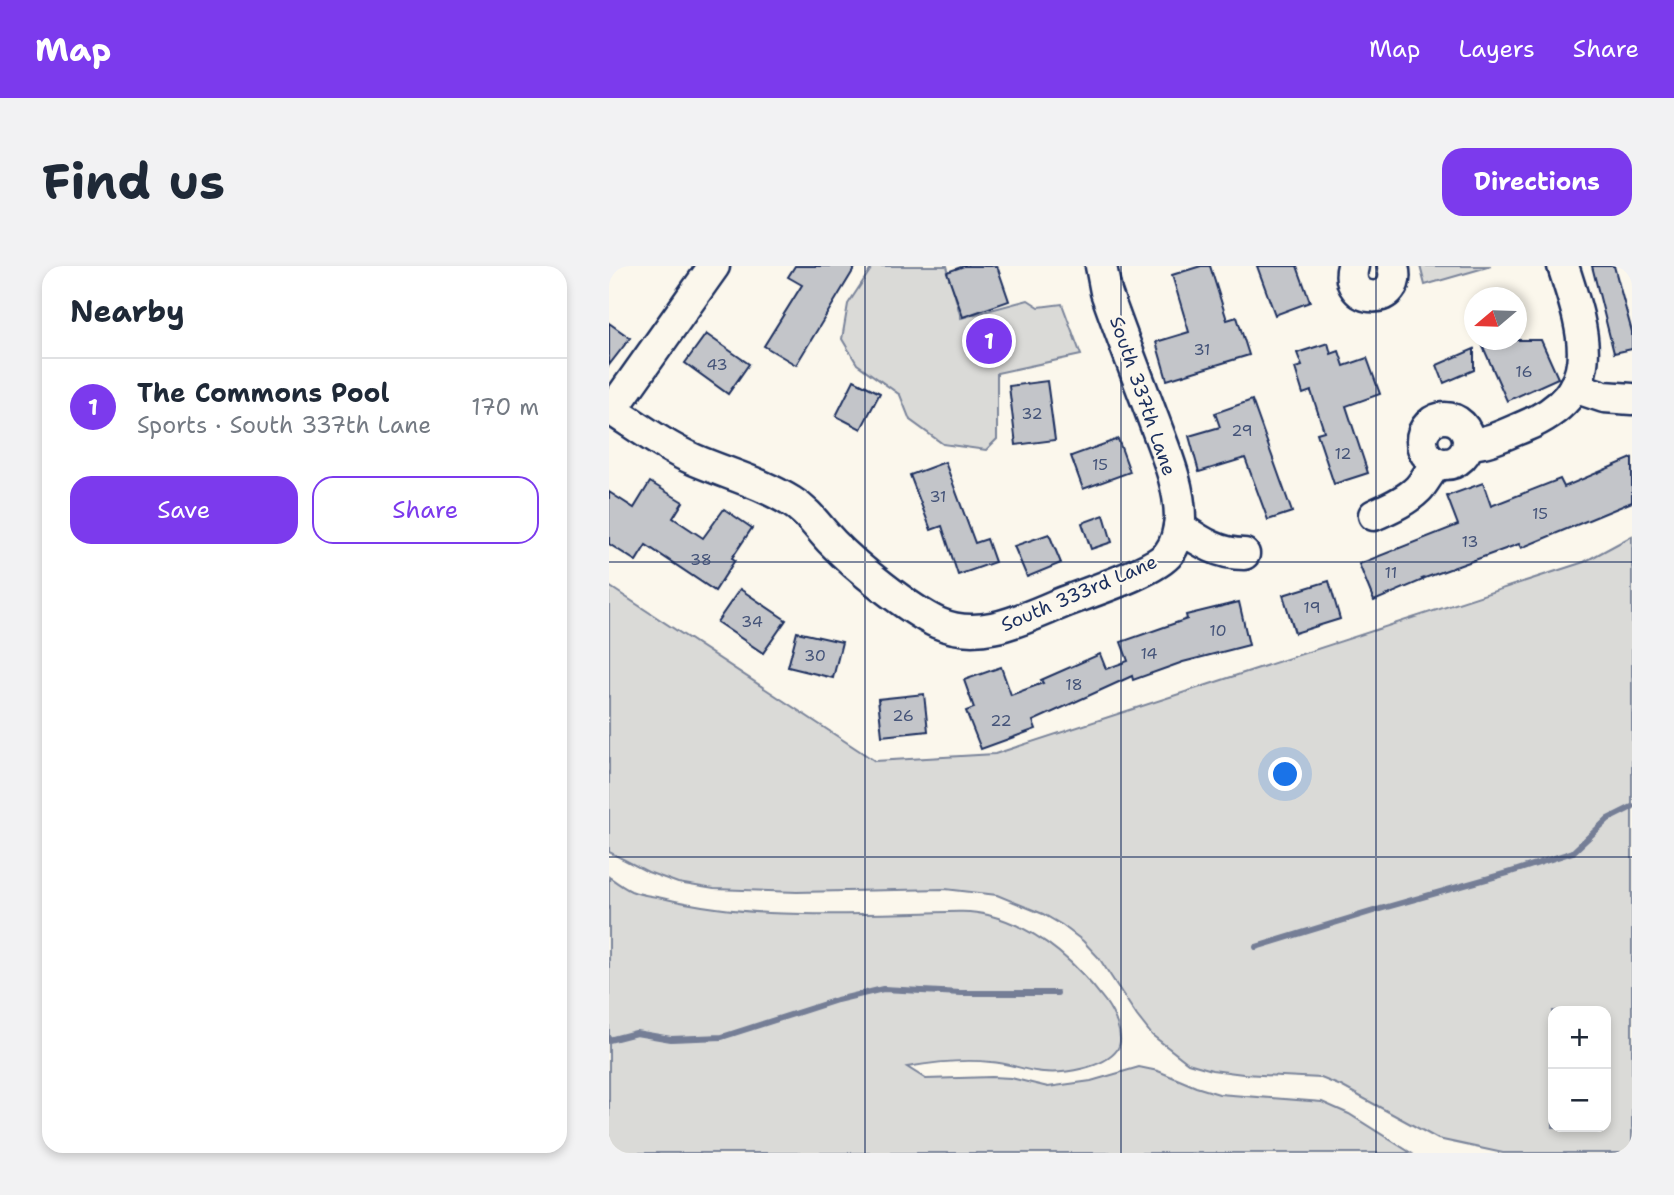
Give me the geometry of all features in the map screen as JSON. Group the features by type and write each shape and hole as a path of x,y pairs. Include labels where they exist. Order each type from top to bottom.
{"street":[{"path":"610,409 714,266"},
{"name":"South 337th Lane","path":"1101,266 1114,313 1165,453 1177,497 1179,527"},
{"path":"1353,266 1352,282 1356,289 1372,297 1380,296 1393,285 1393,266"},
{"path":"1469,444 1484,443 1541,419 1565,402 1580,377 1583,346 1577,311 1563,266"},
{"path":"1574,387 1604,397 1632,399"},
{"name":"South 333rd Lane","path":"610,409 692,458 771,490 794,503 805,511 841,551 891,592 937,622 956,629 971,631 997,628 1132,575 1170,553 1179,527"},
{"path":"1445,417 1460,422 1469,436 1469,444 1461,458 1454,463 1438,463 1431,459 1422,445 1422,437 1430,423 1445,417"},
{"path":"1374,515 1394,506 1419,489 1438,463"},
{"path":"1179,527 1207,546 1229,554 1244,554"}],"shaded area":[{"path":"873,266 947,266 961,318 1028,300 1039,307 1062,304 1081,355 997,373 997,439 986,450 943,444 910,420 900,395 857,364 842,339 848,304"},
{"path":"1420,266 1491,266 1425,285"},
{"path":"1000,328 1009,333 1003,343 985,352 977,350 973,343 978,334 989,334"},
{"path":"1632,536 1632,1153 1503,1153 1438,1139 1341,1086 1321,1078 1243,1074 1212,1070 1188,1063 1152,1035 1099,958 1083,941 1043,914 997,895 945,889 797,892 714,889 678,883 648,872 609,852 609,586 875,761 995,754 1584,562"},
{"path":"609,877 639,894 724,909 788,914 961,912 988,915 1039,937 1068,960 1105,1001 1115,1018 1119,1032 1119,1045 1111,1056 1083,1068 1043,1072 998,1063 970,1061 907,1067 926,1079 1011,1078 1048,1087 1091,1081 1139,1067 1158,1071 1219,1094 1322,1102 1349,1114 1411,1153 609,1153"}],"building":[{"path":"795,266 856,266 796,365 764,346 802,285 788,277"},
{"path":"964,266 997,266 1009,301 963,317 947,272"},
{"path":"1210,266 1227,320 1237,317 1249,355 1167,380 1156,342 1189,332 1172,275"},
{"path":"1257,266 1297,266 1310,302 1275,315"},
{"path":"1592,266 1614,266 1632,332 1632,349 1614,353"},
{"path":"609,323 630,338 609,365"},
{"path":"706,334 749,364 728,394 685,363"},
{"path":"1527,340 1541,340 1558,378 1507,401 1484,350 1527,350"},
{"path":"1328,343 1331,354 1339,351 1344,366 1367,358 1380,394 1346,406 1368,473 1334,484 1317,433 1324,431 1311,391 1303,394 1295,368 1302,366 1297,353"},
{"path":"1474,350 1474,370 1444,383 1437,365"},
{"path":"854,380 880,393 861,429 836,416"},
{"path":"1047,381 1055,440 1016,445 1009,386"},
{"path":"1252,400 1292,512 1268,520 1245,458 1199,472 1189,436 1220,427 1215,413"},
{"path":"1118,439 1130,472 1083,489 1071,456"},
{"path":"1632,458 1632,502 1521,548 1519,544 1422,579 1374,601 1359,564 1458,525 1447,496 1483,483 1491,506 1560,479 1564,487"},
{"path":"945,462 975,543 987,539 995,562 958,575 942,526 931,530 910,475"},
{"path":"650,482 683,502 673,518 703,538 724,509 752,528 715,591 646,545 636,561 609,544 609,492 634,508"},
{"path":"1104,515 1112,542 1091,549 1082,523"},
{"path":"1049,534 1061,563 1027,577 1014,546"},
{"path":"1329,581 1340,619 1295,633 1283,595"},
{"path":"740,589 786,620 763,653 717,622"},
{"path":"1239,602 1249,645 1183,662 1133,680 1132,676 1033,721 1036,729 981,749 966,711 974,708 964,680 1001,667 1011,695 1043,683 1041,680 1100,654 1106,669 1128,661 1121,642 1187,619 1186,615"},
{"path":"797,632 842,642 833,678 788,667"},
{"path":"924,694 928,731 882,736 878,699"}],"waterway":[{"path":"1256,947 1573,852 1608,819 1632,807"},
{"path":"609,1040 636,1033 671,1039 722,1037 837,1000 883,989 961,993 1057,993"}],"place":[{"name":"The Commons Pool","path":"989,341"}]}
